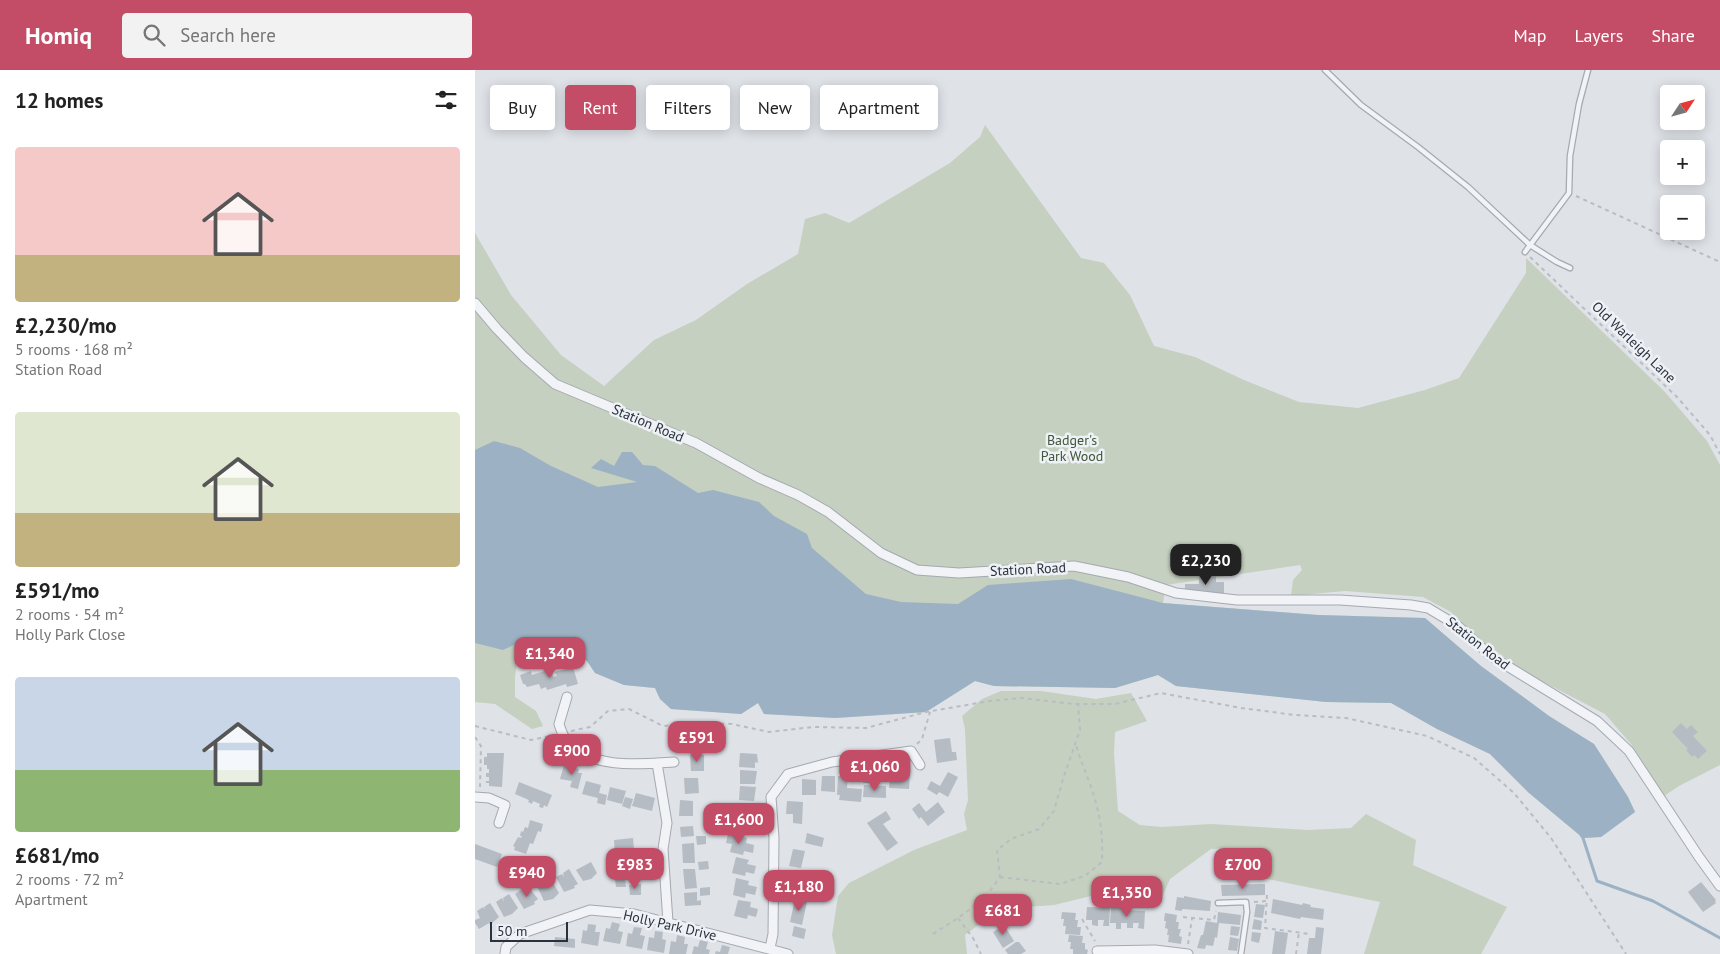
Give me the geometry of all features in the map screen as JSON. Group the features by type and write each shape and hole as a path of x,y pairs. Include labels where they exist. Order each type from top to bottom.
{"street":[{"name":"Station Road","path":"475,303 524,357 555,384 696,443 759,478 798,495 828,512 881,553 917,570 959,573 1073,566 1128,577 1176,593 1237,600 1340,600 1428,608 1458,626 1491,656 1597,722 1616,738 1629,751 1699,858 1720,886"},
{"path":"567,697 559,724 565,740 584,755 615,763 674,762"},
{"path":"770,948 773,934 774,838 771,797 788,774 832,762 911,752 920,765"},
{"path":"657,763 667,823 663,849 668,922"},
{"path":"477,797 489,798 505,805 499,823"},
{"name":"Holly Park Drive","path":"505,954 506,947 520,934 590,910 634,914 788,954"},
{"path":"1097,951 1155,950 1188,954"}],"lane":[{"path":"1325,70 1361,105 1468,187 1530,245 1570,268"},
{"path":"1525,252 1569,193 1570,156 1579,104 1588,70"},
{"path":"1217,903 1246,902 1247,912 1241,954"}],"path":[{"path":"1569,193 1720,262"},
{"name":"Old Warleigh Lane","path":"1525,252 1677,397 1710,435 1720,454"},
{"path":"475,726 531,740 590,727 608,711 629,709 663,726 704,722 731,724 769,732 813,727 866,728 931,712 990,701 1021,698 1078,704 1115,704 1161,693 1241,708 1295,715 1346,718 1427,736 1474,758 1514,793 1551,838 1626,954"},
{"path":"933,934 984,899 1000,877 997,850 1011,838 1039,829 1054,811 1080,730 1078,704"},
{"path":"911,752 922,739 931,712"},
{"path":"475,737 481,746 477,797"},
{"path":"1000,877 1060,884 1085,876 1102,862 1103,836 1094,795 1075,744"},
{"path":"1267,895 1265,928 1310,934"},
{"path":"1246,902 1267,902"},
{"path":"1183,917 1213,920 1217,903"},
{"path":"958,918 973,938 981,954"},
{"path":"1190,935 1193,918"},
{"path":"1082,920 1096,943 1097,951"},
{"path":"1296,954 1299,932"}],"green space":[{"name":"Badger's Park Wood","path":"985,125 1081,258 1104,263 1130,295 1154,346 1195,357 1244,380 1299,402 1358,408 1425,390 1459,378 1526,273 1526,258 1665,392 1707,441 1720,465 1720,765 1664,796 1631,744 1605,714 1534,677 1473,636 1451,612 1423,597 1345,591 1291,596 1293,580 1302,570 1300,565 1166,585 1163,603 1318,615 1425,618 1481,666 1549,716 1594,744 1628,797 1635,812 1601,837 1583,838 1529,793 1490,754 1437,729 1392,703 1326,702 1176,686 1158,675 1115,688 994,686 975,681 926,712 835,718 764,714 758,703 741,714 671,709 660,699 655,688 624,685 595,673 587,661 558,645 520,642 515,677 515,697 536,711 543,726 532,729 495,704 475,702 475,233 511,295 561,355 604,386 654,340 696,320 747,284 798,254 805,219 825,213 849,223 950,163 980,137"},
{"path":"1001,691 1041,691 1096,699 1131,693 1147,721 1115,732 1114,753 1118,811 1140,825 1162,827 1211,824 1308,830 1351,828 1366,814 1416,840 1413,865 1507,907 1481,954 1364,954 1380,902 1267,879 1242,876 1232,848 1211,849 1170,879 1159,903 1131,893 1107,892 1054,905 1026,907 1014,898 965,935 967,954 836,954 832,935 838,896 849,883 914,850 967,830 964,814 968,800 965,729 962,716 982,699"}],"water":[{"path":"494,441 520,448 551,466 598,487 637,482 591,468 601,459 614,466 622,452 632,452 643,465 655,466 698,493 713,490 759,502 774,516 807,534 812,548 866,594 901,602 958,604 988,585 1071,579 1163,603 1318,615 1425,618 1481,666 1549,716 1594,744 1628,797 1635,812 1601,837 1583,838 1529,793 1490,754 1437,729 1391,703 1326,702 1176,686 1158,675 1115,688 994,686 975,681 926,712 835,718 764,714 758,703 741,714 671,709 660,699 655,688 624,685 595,673 587,661 558,645 520,642 503,650 475,643 475,450"}],"building":[{"path":"1199,575 1216,575 1216,582 1224,582 1224,594 1185,592 1185,584 1199,584"},
{"path":"573,667 578,684 567,687 566,684 547,690 546,687 541,689 539,684 527,687 523,684 520,675 531,671 532,675 551,669 553,677 557,676 555,672"},
{"path":"1681,723 1687,729 1691,725 1698,732 1693,736 1707,751 1698,759 1694,755 1692,757 1686,750 1688,749 1672,732"},
{"path":"950,738 952,752 956,752 957,760 937,763 934,740"},
{"path":"487,753 504,753 502,787 489,786 489,783 486,783 486,781 489,781 486,773 489,773 489,769 487,769 487,765 484,765 484,757 487,757"},
{"path":"740,753 757,754 758,763 755,762 755,768 739,767"},
{"path":"690,755 704,755 704,771 691,771"},
{"path":"564,765 579,769 578,773 582,773 578,789 570,787 572,781 560,779"},
{"path":"740,770 757,771 755,784 740,784"},
{"path":"898,771 910,772 909,789 889,788 890,778 898,779"},
{"path":"948,772 958,777 948,797 939,792 937,795 927,789 931,781 940,786"},
{"path":"863,774 872,774 872,783 863,783"},
{"path":"822,776 835,776 835,792 821,791"},
{"path":"838,776 848,777 847,788 862,789 861,802 839,800 840,795 837,795"},
{"path":"684,778 698,778 699,793 685,794"},
{"path":"802,779 816,780 816,795 802,795"},
{"path":"586,781 601,785 599,793 607,795 605,805 597,803 598,798 582,794"},
{"path":"519,782 552,795 547,807 544,805 543,808 539,807 540,804 533,801 532,804 528,802 529,800 515,794"},
{"path":"864,785 886,786 886,798 863,797"},
{"path":"740,786 756,787 754,801 739,800"},
{"path":"610,787 626,791 622,804 607,800"},
{"path":"636,793 655,798 652,811 632,806"},
{"path":"625,797 633,799 630,809 622,806"},
{"path":"680,800 693,801 693,816 679,816"},
{"path":"787,801 803,802 802,824 793,823 793,814 786,814"},
{"path":"938,802 945,812 928,826 921,817 919,819 912,809 919,803 926,812"},
{"path":"739,803 755,804 753,818 738,817"},
{"path":"886,811 891,819 883,824 898,843 887,851 867,823"},
{"path":"530,820 543,824 541,832 538,831 533,844 530,843 526,854 514,850 515,847 513,846 518,837 521,838 521,831 523,832 525,827 528,828"},
{"path":"693,826 694,836 681,837 680,827"},
{"path":"807,833 824,838 822,847 805,843"},
{"path":"728,834 747,838 746,843 754,845 753,853 744,851 743,855 730,852 732,844 726,843"},
{"path":"696,836 706,836 706,844 697,845"},
{"path":"633,838 634,849 625,849 626,856 624,861 614,861 614,857 608,858 607,854 615,853 614,840"},
{"path":"694,843 695,863 683,863 682,844"},
{"path":"475,844 502,854 497,867 475,859"},
{"path":"793,849 805,851 801,868 789,866"},
{"path":"736,857 749,860 747,864 756,866 754,874 746,872 745,876 732,873"},
{"path":"640,858 641,878 629,879 628,859"},
{"path":"708,861 709,869 699,870 698,862"},
{"path":"591,862 597,873 591,879 583,881 576,870"},
{"path":"569,869 578,884 574,886 575,888 564,892 556,877 562,874 564,877 563,873"},
{"path":"683,869 695,869 697,888 685,889"},
{"path":"794,875 806,878 802,895 790,893"},
{"path":"550,878 559,893 553,899 544,901 537,886 543,882 545,886 544,882"},
{"path":"736,878 749,881 748,885 757,887 755,895 746,893 745,898 733,895"},
{"path":"615,879 625,879 626,887 616,887"},
{"path":"1701,882 1716,900 1716,903 1703,912 1688,892"},
{"path":"641,884 641,895 630,895 629,885"},
{"path":"1265,884 1265,895 1222,896 1221,885"},
{"path":"528,886 538,899 534,902 535,904 524,909 515,894 521,890 523,893 522,890"},
{"path":"710,887 710,895 700,896 700,888"},
{"path":"697,892 697,901 701,900 701,905 685,906 684,893"},
{"path":"509,894 518,908 512,914 504,917 496,902 502,898 504,902 503,898"},
{"path":"1184,896 1211,901 1210,911 1175,910 1177,897 1184,898"},
{"path":"795,899 807,902 802,925 790,922"},
{"path":"1273,899 1302,905 1303,903 1311,905 1310,907 1324,909 1323,920 1301,917 1300,919 1271,913"},
{"path":"738,900 751,902 750,907 758,909 756,917 748,915 747,919 734,916"},
{"path":"490,903 499,917 490,925 489,923 479,929 475,923 475,920 480,918 477,911 483,907 486,910 484,907"},
{"path":"1256,904 1265,905 1263,918 1254,917"},
{"path":"1111,906 1122,907 1122,910 1145,911 1144,929 1138,928 1139,923 1133,923 1133,928 1127,928 1127,923 1121,923 1121,929 1116,929 1116,923 1110,923"},
{"path":"1087,907 1110,908 1109,926 1103,926 1104,920 1098,920 1098,926 1092,925 1092,920 1086,920"},
{"path":"1062,912 1076,913 1077,927 1081,927 1080,935 1065,934 1066,926 1063,926 1064,919 1061,919"},
{"path":"1218,912 1241,915 1240,925 1219,923 1217,938 1215,937 1213,946 1206,945 1205,949 1197,948 1201,935 1203,935 1206,921 1217,923"},
{"path":"1165,913 1177,915 1178,929 1181,929 1179,936 1182,937 1181,944 1168,942 1168,929 1165,928 1166,921 1164,921"},
{"path":"1254,919 1262,921 1261,930 1252,929"},
{"path":"612,922 620,924 618,931 623,932 620,944 603,941 606,928 610,929"},
{"path":"588,924 596,925 595,932 600,932 598,946 581,943 583,930 587,931"},
{"path":"1004,925 1014,941 1003,948 993,932"},
{"path":"794,926 806,929 804,939 792,936"},
{"path":"1231,926 1240,927 1238,936 1230,935"},
{"path":"634,927 642,928 640,935 645,936 642,949 626,946 628,933 632,934"},
{"path":"1316,927 1324,928 1321,954 1307,954 1309,938 1315,938"},
{"path":"655,931 663,932 662,939 666,940 664,953 647,950 649,937 654,938"},
{"path":"1275,931 1288,933 1285,954 1272,954"},
{"path":"1252,932 1261,933 1259,943 1251,941"},
{"path":"677,935 685,937 684,944 688,944 686,954 669,954 671,941 676,942"},
{"path":"1069,935 1083,936 1082,943 1085,943 1085,949 1088,950 1087,954 1073,954 1073,949 1070,949 1071,942 1068,942"},
{"path":"555,937 575,939 575,948 554,946"},
{"path":"1230,937 1239,939 1237,951 1228,950"},
{"path":"700,940 708,942 706,949 710,950 709,954 692,954 694,946 698,947"},
{"path":"1019,942 1026,951 1021,954 1008,954 1005,950"},
{"path":"722,945 730,947 728,954 715,954 716,951 720,952"}],"waterway":[{"path":"1581,835 1597,881 1653,901 1720,938"}]}
